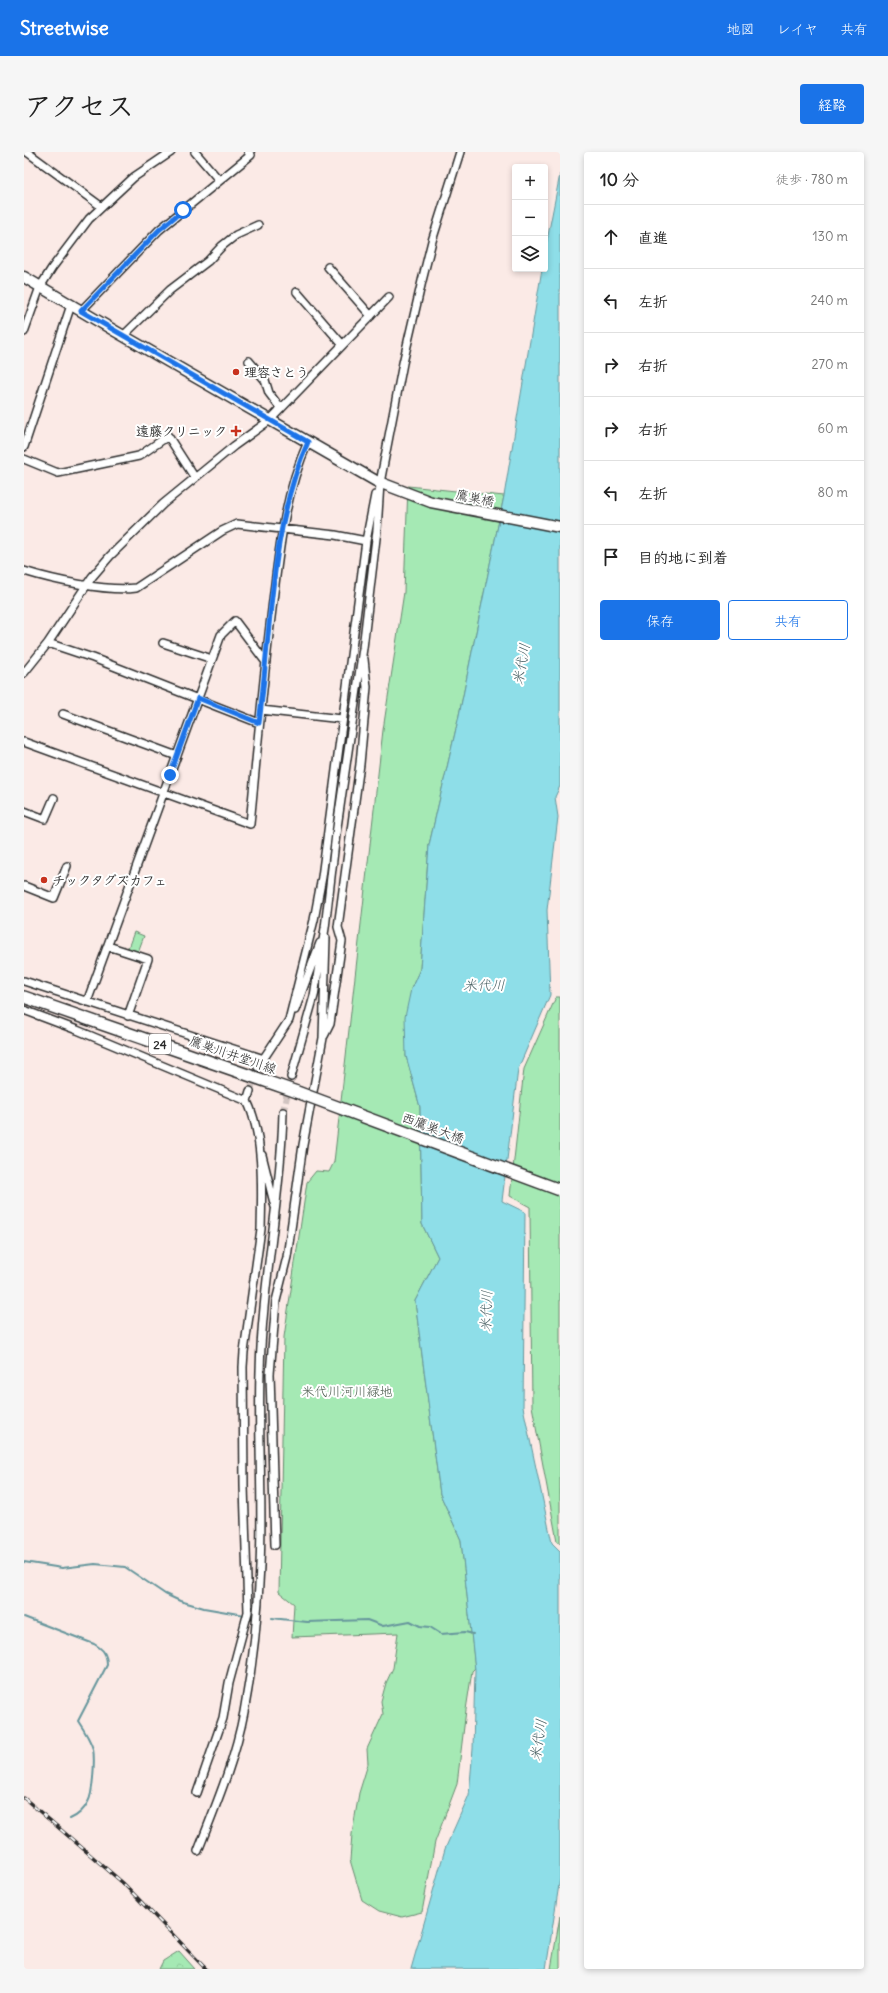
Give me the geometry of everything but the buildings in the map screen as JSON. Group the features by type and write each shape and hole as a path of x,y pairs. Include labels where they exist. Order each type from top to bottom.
{"main road":[{"name":"鷹巣川井堂川線","path":"24,997 297,1092"},
{"name":"西鷹巣大橋","path":"297,1092 560,1190"}],"street":[{"path":"27,152 102,207"},
{"path":"24,332 40,287 52,268 89,219 134,176 171,152"},
{"path":"195,152 219,180"},
{"path":"291,1077 314,996 325,928 336,834 363,648 381,483 405,356 423,274 432,240 460,152"},
{"path":"81,311 159,230 251,153"},
{"path":"123,336 170,290 208,262 222,246 236,235 258,224"},
{"path":"328,267 371,316"},
{"name":"鷹巣橋","path":"24,277 71,306 381,483 424,500 452,508 560,527"},
{"path":"297,292 342,344"},
{"path":"24,673 48,644 92,577 136,529 162,504 270,420 304,387 342,344 388,297"},
{"path":"24,447 71,306"},
{"path":"249,361 265,380 270,393 281,409"},
{"path":"24,459 58,473 138,456 168,436 195,478"},
{"path":"24,742 250,824 265,661 282,529 297,467 308,442"},
{"path":"289,1020 314,920 322,877 366,541 374,504 381,483"},
{"path":"24,571 57,580 124,590 136,588 222,531 237,524 366,541"},
{"path":"86,1002 108,946 162,792 177,756 221,635 235,621 265,661"},
{"path":"163,642 212,659"},
{"path":"48,644 93,658 259,723"},
{"path":"322,1038 330,1024 342,941 338,927 360,764 367,687 363,648"},
{"path":"261,710 342,718"},
{"path":"63,714 177,756"},
{"path":"24,811 45,819 54,798"},
{"path":"24,886 54,898 67,866"},
{"path":"258,1067 297,1008 325,928"},
{"path":"275,1545 270,1374 276,1301 287,1257 303,1145 322,1038 327,948 325,928"},
{"path":"108,946 148,959 128,1016"},
{"path":"24,981 264,1059"},
{"path":"24,1010 113,1045 247,1101"},
{"path":"250,1091 247,1101 253,1114 276,1214"},
{"path":"198,1850 222,1792 235,1750 250,1677 260,1565 260,1379 262,1329 276,1214 284,1112"},
{"path":"198,1793 223,1718 229,1683 248,1612 244,1486 243,1367 261,1229 259,1141"}],"green space":[{"name":"米代川河川緑地","path":"408,486 504,496 458,720 429,845 420,969 411,989 406,1056 420,1107 422,1224 438,1257 415,1301 440,1494 461,1540 475,1668 472,1671 457,1784 435,1842 422,1912 402,1917 379,1911 362,1900 350,1860 352,1834 359,1793 368,1764 367,1749 383,1714 381,1701 386,1683 393,1668 398,1633 292,1637 294,1604 279,1592 284,1337 307,1182 316,1171 329,1172 334,1162 383,730 404,592"},
{"path":"134,932 144,936 138,952 128,948"},
{"path":"556,997 560,997 560,1543 557,1541 532,1406 530,1207 510,1196 524,1069"},
{"path":"560,1916 560,1969 551,1969"},
{"path":"179,1951 195,1969 159,1969 163,1961"}],"water":[{"name":"米代川","path":"560,174 560,786 555,797 558,817 547,910 550,995 518,1069 502,1201 525,1212 523,1407 552,1543 560,1551 560,1878 546,1969 411,1969 445,1849 469,1795 473,1749 475,1670 461,1540 440,1494 415,1301 438,1257 422,1224 420,1107 406,1056 405,1017 411,989 420,969 429,845 458,720 504,496 541,272 548,272 548,236"}],"waterway":[{"path":"24,1562 62,1568 95,1564 125,1567 165,1594 180,1601 204,1608 244,1615"},
{"path":"24,1617 94,1644 102,1650 106,1658 107,1665 78,1721 89,1738 94,1754 94,1768 90,1798 84,1808 70,1819"},
{"path":"272,1618 307,1622 367,1620 383,1626 410,1621 420,1626 430,1627 441,1634 465,1632 473,1634"}],"tunnel":[{"path":"250,1091 258,1067"},
{"path":"283,1112 291,1077"}],"railway":[{"path":"24,1798 123,1883 206,1969"}],"place":[{"name":"理容さとう","path":"236,372"},
{"name":"遠藤クリニック","path":"236,431"},
{"name":"チックタグズカフェ","path":"44,880"}],"route":[{"path":"170,775 198,698 259,723 265,661 282,529 290,490 297,467 308,442 81,311 150,242 159,230 183,210"}]}
